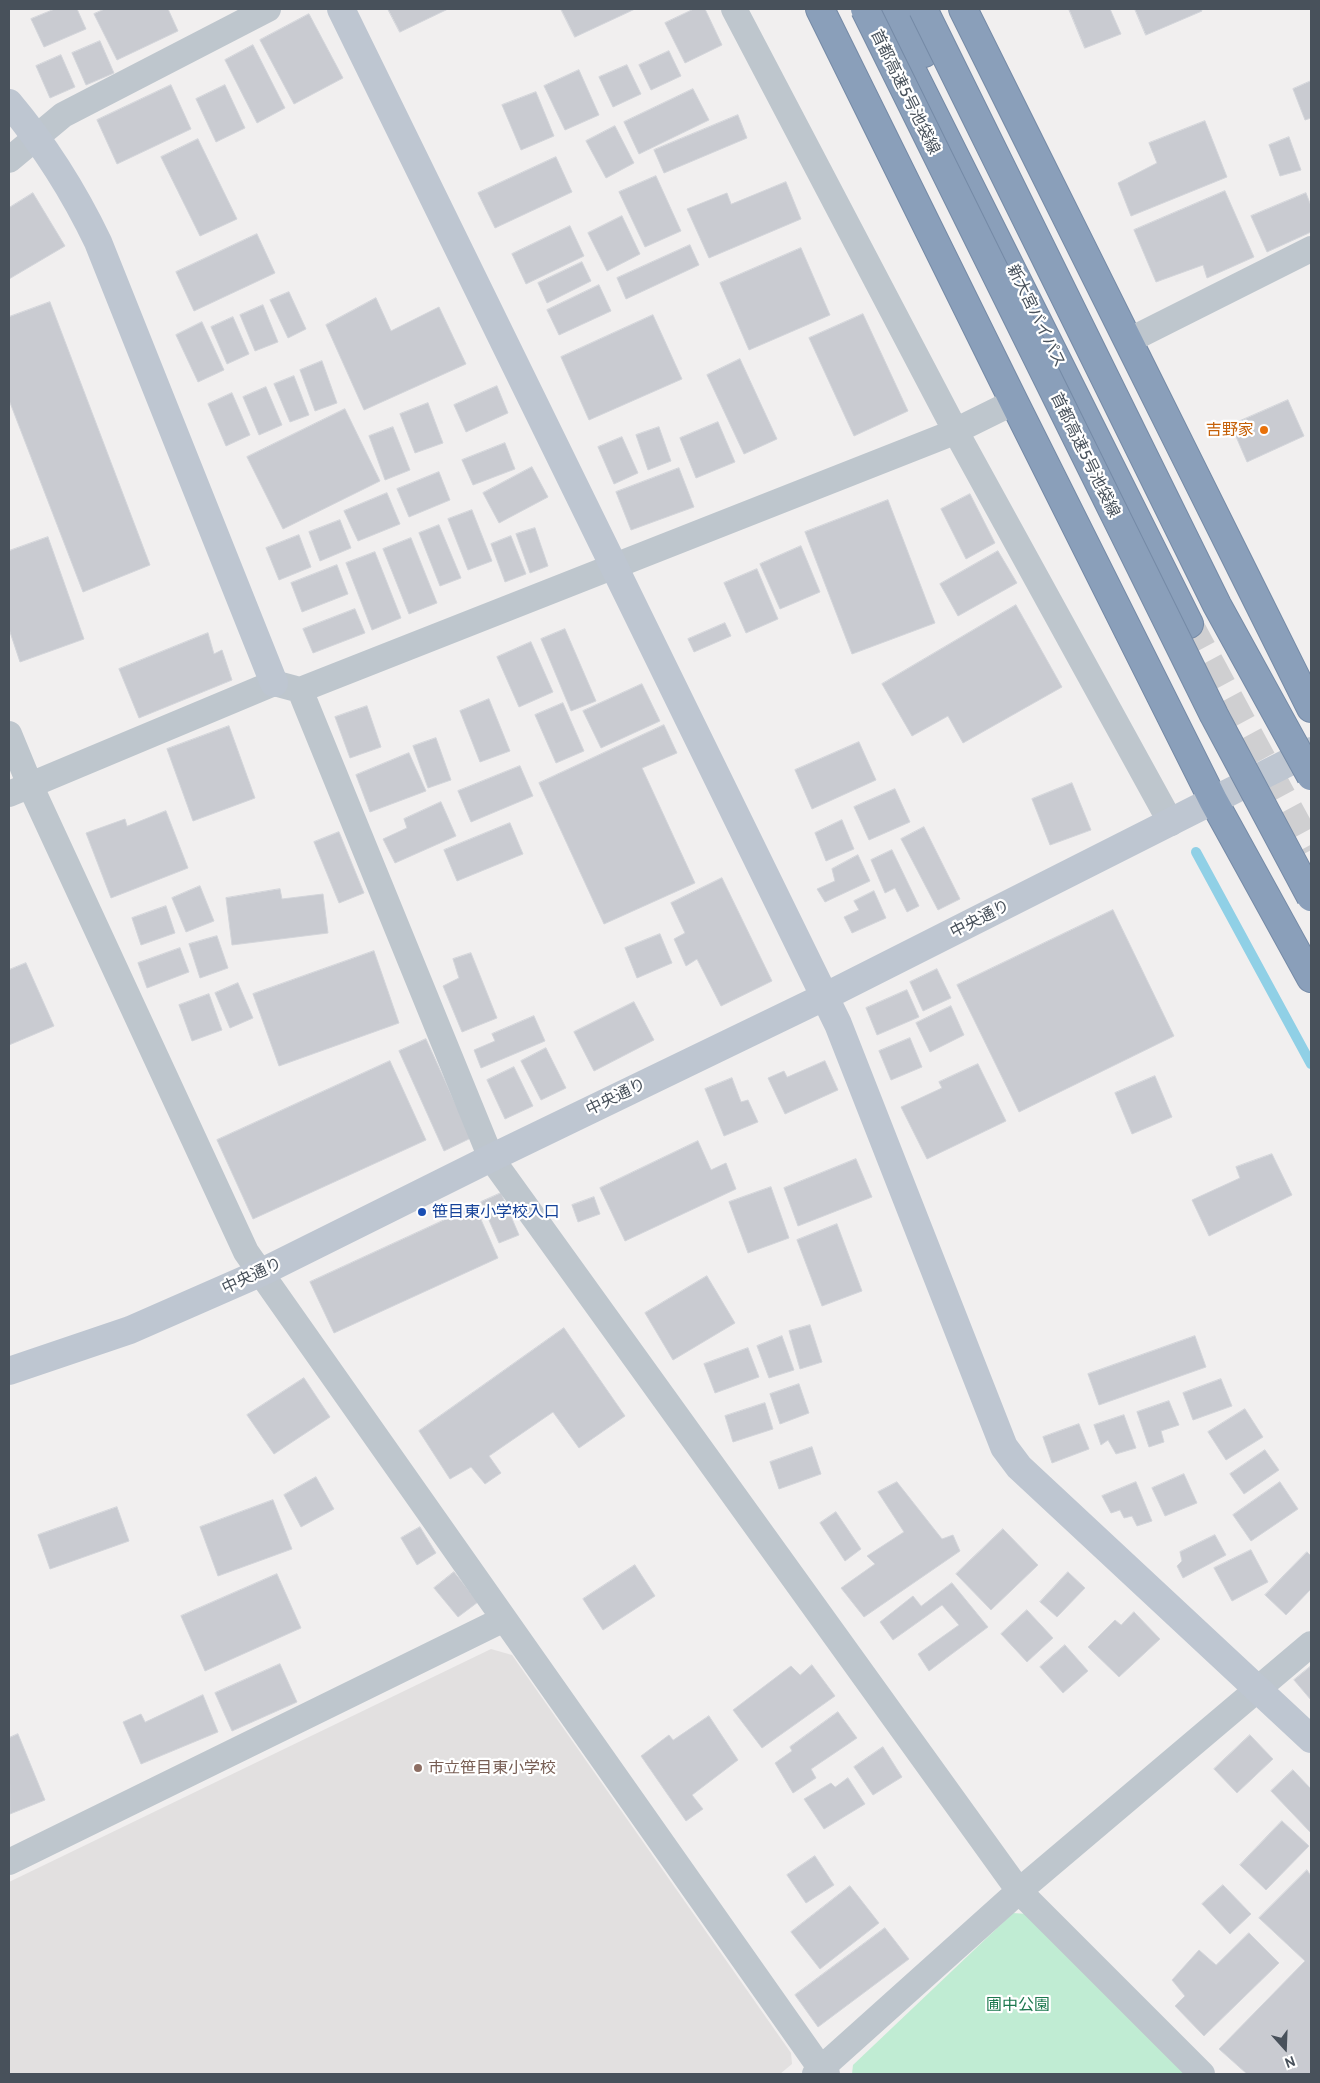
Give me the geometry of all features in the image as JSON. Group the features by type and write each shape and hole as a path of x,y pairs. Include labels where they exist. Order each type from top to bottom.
{"highway":[{"path":"820,9 1213,800 1311,978"},
{"name":"首都高速5号池袋線","path":"865,9 1214,715 1311,897"},
{"name":"新大宮バイパス","path":"881,9 1196,620 904,9"},
{"path":"923,9 1213,596 1311,776"},
{"path":"963,9 1311,708"}],"street":[{"path":"9,160 62,115 268,9"},
{"path":"341,9 616,567 838,1024 1004,1447 1011,1458 1311,1739"},
{"path":"734,9 955,430 1172,823"},
{"path":"9,103 37,137 70,187 98,242 491,1158 1019,1891 1202,2074"},
{"path":"1128,341 1311,250"},
{"path":"19,790 287,686 616,567 955,430 1014,402"},
{"path":"9,734 19,790 246,1252 821,2072 1019,1891 1311,1644"},
{"name":"中央通り","path":"9,1371 130,1330 260,1273 491,1158 824,997 1172,823 1213,800 1311,751"},
{"path":"9,1862 504,1619"}],"shaded area":[{"name":"市立笹目東小学校","path":"491,1649 512,1655 791,2053 792,2064 780,2074 9,2074 9,1882"}],"green space":[{"name":"圃中公園","path":"1013,1913 1028,1914 1188,2074 852,2074 853,2065"}],"building":[{"path":"55,9 77,9 86,29 44,47 31,19"},
{"path":"105,9 168,9 178,31 117,60 94,14"},
{"path":"388,9 448,9 400,32"},
{"path":"561,9 635,9 575,37"},
{"path":"694,9 705,9 722,45 685,63 665,23"},
{"path":"1069,9 1110,9 1121,34 1085,48"},
{"path":"1135,9 1201,9 1202,11 1146,35"},
{"path":"309,14 343,78 294,104 260,40"},
{"path":"100,41 114,73 86,85 72,53"},
{"path":"253,45 285,108 257,123 225,60"},
{"path":"669,51 681,76 651,90 639,65"},
{"path":"61,55 75,87 50,98 36,66"},
{"path":"627,65 641,94 613,107 599,77"},
{"path":"579,70 599,115 565,130 544,86"},
{"path":"1311,81 1311,118 1305,120 1293,89"},
{"path":"171,85 191,129 117,164 97,120"},
{"path":"225,85 245,128 216,142 196,99"},
{"path":"693,89 709,120 639,154 624,122"},
{"path":"536,92 554,136 521,150 502,105"},
{"path":"738,115 747,138 664,173 654,150"},
{"path":"1205,121 1227,177 1131,216 1118,183 1157,163 1149,143"},
{"path":"615,126 634,163 606,178 586,141"},
{"path":"1289,137 1301,170 1280,176 1269,145"},
{"path":"198,139 237,219 200,236 161,157"},
{"path":"556,157 572,192 495,228 478,193"},
{"path":"656,176 681,231 645,247 619,192"},
{"path":"786,182 801,219 709,258 687,209 727,193 731,204"},
{"path":"1225,191 1254,257 1207,278 1203,265 1156,282 1134,230"},
{"path":"33,193 65,246 9,279 9,208"},
{"path":"1306,193 1311,206 1311,232 1267,252 1251,216"},
{"path":"622,216 640,254 607,271 588,233"},
{"path":"570,226 584,256 526,284 512,254"},
{"path":"257,234 275,273 194,311 176,272"},
{"path":"690,245 699,265 626,299 617,278"},
{"path":"801,248 830,315 749,350 720,283"},
{"path":"582,262 591,281 547,303 538,283"},
{"path":"599,285 611,311 559,335 547,310"},
{"path":"289,292 306,329 288,338 270,300"},
{"path":"376,298 391,331 439,307 466,364 364,410 326,325"},
{"path":"50,302 150,565 83,592 9,400 9,317"},
{"path":"263,305 278,342 255,351 240,315"},
{"path":"863,314 908,411 854,436 809,338"},
{"path":"653,315 682,379 589,420 561,357"},
{"path":"233,317 249,354 227,364 211,327"},
{"path":"202,322 224,370 198,382 176,335"},
{"path":"740,359 777,439 744,454 707,375"},
{"path":"322,361 337,403 315,411 300,370"},
{"path":"294,376 309,415 290,422 274,384"},
{"path":"497,386 508,413 466,432 454,405"},
{"path":"266,387 282,425 259,435 243,397"},
{"path":"232,393 250,435 226,446 208,404"},
{"path":"1288,400 1304,436 1247,462 1231,425"},
{"path":"428,403 443,443 415,453 400,414"},
{"path":"345,409 380,481 283,529 247,457"},
{"path":"718,422 735,462 696,478 680,438"},
{"path":"393,427 410,470 385,480 369,436"},
{"path":"659,427 671,461 648,470 636,435"},
{"path":"622,437 638,473 614,484 598,447"},
{"path":"505,443 515,469 473,485 462,460"},
{"path":"532,467 548,497 499,523 483,493"},
{"path":"679,468 694,507 631,530 616,492"},
{"path":"439,472 450,500 409,517 397,489"},
{"path":"387,493 400,524 358,541 344,511"},
{"path":"970,494 995,543 966,559 941,509"},
{"path":"888,500 935,623 852,654 805,532"},
{"path":"472,510 492,561 468,570 448,519"},
{"path":"340,520 351,548 320,561 309,532"},
{"path":"439,525 461,578 440,586 419,533"},
{"path":"535,528 548,566 530,573 516,534"},
{"path":"299,535 311,567 279,580 266,548"},
{"path":"511,536 526,574 505,582 491,544"},
{"path":"48,537 84,639 20,662 9,629 9,551"},
{"path":"411,538 437,603 409,614 383,549"},
{"path":"801,546 820,592 780,609 760,564"},
{"path":"998,551 1017,583 958,616 940,584"},
{"path":"375,552 401,618 372,630 346,563"},
{"path":"337,565 348,594 302,612 291,583"},
{"path":"757,569 778,619 746,633 724,583"},
{"path":"1016,605 1062,687 963,743 948,716 912,736 882,684"},
{"path":"355,609 365,633 313,653 303,629"},
{"path":"725,623 731,636 694,652 688,639"},
{"path":"565,629 596,701 571,711 541,639"},
{"path":"208,633 214,654 222,650 232,680 139,718 119,669"},
{"path":"531,642 553,692 519,707 497,657"},
{"path":"642,684 660,721 601,748 583,711"},
{"path":"489,699 510,751 480,762 460,711"},
{"path":"563,703 584,751 556,763 535,715"},
{"path":"367,706 381,747 350,758 335,717"},
{"path":"664,725 677,753 642,768 695,883 604,924 539,783"},
{"path":"229,726 255,798 193,821 167,749"},
{"path":"436,738 451,780 428,788 413,746"},
{"path":"859,742 876,780 812,809 795,770"},
{"path":"409,753 426,791 370,812 356,775"},
{"path":"520,766 533,796 471,822 458,791"},
{"path":"1072,783 1091,830 1050,845 1032,799"},
{"path":"895,789 910,822 869,840 854,807"},
{"path":"441,802 456,836 395,863 383,839 407,828 404,819"},
{"path":"166,811 188,868 111,898 86,833 125,819 127,826"},
{"path":"842,820 854,849 826,861 815,833"},
{"path":"510,823 523,854 457,881 444,850"},
{"path":"924,827 960,899 938,910 901,839"},
{"path":"339,832 364,893 339,903 314,842"},
{"path":"892,850 919,906 907,912 895,888 885,893 871,860"},
{"path":"858,855 870,881 825,902 817,889 835,881 832,869"},
{"path":"722,878 772,981 721,1006 697,959 686,966 674,939 685,933 671,903"},
{"path":"200,886 214,921 186,932 172,898"},
{"path":"280,889 282,899 323,894 328,933 232,945 226,898"},
{"path":"874,891 886,918 852,933 844,917 859,910 854,901"},
{"path":"166,906 175,933 141,945 132,918"},
{"path":"1113,910 1174,1036 1019,1112 957,985"},
{"path":"660,934 672,963 637,978 625,948"},
{"path":"217,936 228,968 200,978 189,944"},
{"path":"180,948 189,972 147,988 138,963"},
{"path":"374,951 399,1023 279,1066 253,994"},
{"path":"471,953 497,1018 462,1032 443,986 459,978 453,959"},
{"path":"26,963 54,1026 9,1045 9,970"},
{"path":"937,969 951,998 923,1011 910,982"},
{"path":"238,983 253,1018 230,1028 215,993"},
{"path":"907,990 919,1017 877,1035 866,1008"},
{"path":"209,994 222,1030 192,1041 179,1005"},
{"path":"634,1002 654,1040 594,1071 574,1032"},
{"path":"951,1006 964,1035 930,1052 916,1023"},
{"path":"534,1016 545,1041 481,1068 474,1050 495,1041 492,1034"},
{"path":"910,1038 922,1067 891,1080 879,1051"},
{"path":"426,1039 471,1138 444,1151 399,1051"},
{"path":"546,1048 566,1088 541,1100 521,1061"},
{"path":"390,1061 426,1140 253,1219 217,1140"},
{"path":"825,1061 838,1090 785,1114 768,1078 784,1071 787,1077"},
{"path":"978,1064 1006,1121 927,1159 901,1107 942,1088 939,1082"},
{"path":"514,1067 533,1106 505,1119 487,1080"},
{"path":"1155,1076 1172,1117 1132,1134 1115,1093"},
{"path":"732,1078 741,1102 748,1100 758,1122 724,1136 705,1089"},
{"path":"698,1141 711,1170 726,1163 736,1189 625,1241 600,1188"},
{"path":"1272,1154 1292,1195 1209,1236 1192,1200 1240,1178 1236,1167"},
{"path":"856,1159 872,1197 798,1226 784,1188"},
{"path":"771,1187 789,1238 748,1253 729,1202"},
{"path":"501,1193 519,1235 499,1243 481,1202"},
{"path":"594,1197 600,1214 578,1222 572,1205"},
{"path":"475,1206 498,1258 334,1333 310,1282"},
{"path":"837,1224 862,1291 822,1306 797,1240"},
{"path":"707,1276 735,1323 673,1360 645,1313"},
{"path":"810,1325 822,1362 800,1369 789,1331"},
{"path":"564,1328 625,1416 579,1448 553,1412 489,1456 501,1473 485,1484 471,1467 450,1479 419,1431"},
{"path":"782,1336 794,1370 769,1378 757,1346"},
{"path":"1195,1336 1206,1367 1099,1405 1088,1374"},
{"path":"748,1348 759,1377 715,1393 704,1364"},
{"path":"304,1378 330,1417 274,1454 247,1415"},
{"path":"1221,1379 1232,1406 1193,1420 1183,1393"},
{"path":"799,1384 809,1413 780,1424 770,1394"},
{"path":"1169,1401 1179,1425 1161,1431 1164,1442 1149,1447 1137,1412"},
{"path":"765,1403 773,1429 733,1442 725,1416"},
{"path":"1245,1409 1263,1437 1226,1460 1208,1432"},
{"path":"1124,1415 1136,1448 1116,1454 1108,1440 1101,1445 1094,1425"},
{"path":"1079,1424 1089,1449 1052,1463 1043,1437"},
{"path":"812,1447 821,1474 779,1489 770,1462"},
{"path":"1265,1450 1279,1470 1244,1494 1230,1474"},
{"path":"1184,1474 1197,1503 1165,1516 1152,1488"},
{"path":"316,1477 334,1509 301,1527 284,1495"},
{"path":"897,1482 942,1539 953,1535 960,1551 864,1617 841,1588 875,1564 867,1556 904,1532 878,1492"},
{"path":"1136,1482 1152,1521 1137,1526 1132,1516 1124,1518 1120,1510 1111,1513 1102,1496"},
{"path":"1280,1482 1298,1509 1251,1541 1233,1515"},
{"path":"273,1500 292,1549 218,1576 200,1527"},
{"path":"117,1507 129,1541 50,1569 38,1535"},
{"path":"836,1512 861,1549 845,1561 820,1523"},
{"path":"420,1527 436,1553 417,1565 401,1538"},
{"path":"1003,1529 1038,1565 991,1610 956,1574"},
{"path":"1215,1535 1226,1555 1183,1578 1177,1566 1182,1561 1180,1552"},
{"path":"1251,1550 1268,1582 1232,1601 1214,1568"},
{"path":"1307,1552 1311,1556 1311,1589 1286,1615 1265,1595"},
{"path":"635,1565 655,1596 603,1630 583,1599"},
{"path":"454,1572 478,1602 458,1617 434,1588"},
{"path":"1068,1572 1085,1588 1057,1617 1040,1602"},
{"path":"277,1574 301,1628 205,1671 181,1616"},
{"path":"952,1583 988,1627 929,1671 918,1654 959,1625 942,1605 893,1640 880,1622 913,1596 921,1606"},
{"path":"1027,1610 1053,1638 1027,1662 1001,1634"},
{"path":"1134,1612 1160,1639 1119,1677 1088,1647 1115,1620 1121,1625"},
{"path":"1065,1645 1088,1671 1063,1693 1040,1667"},
{"path":"280,1664 297,1702 232,1731 215,1693"},
{"path":"812,1665 835,1696 762,1748 733,1710 791,1666 800,1675"},
{"path":"1311,1666 1311,1700 1294,1680"},
{"path":"203,1695 218,1732 141,1764 123,1722 141,1714 145,1722"},
{"path":"838,1712 857,1738 811,1769 816,1778 793,1793 775,1763 792,1751 790,1747"},
{"path":"709,1716 738,1760 692,1795 703,1809 686,1821 641,1756 669,1735 673,1740"},
{"path":"18,1734 45,1800 10,1814 9,1738"},
{"path":"1250,1735 1273,1759 1237,1793 1214,1769"},
{"path":"883,1747 902,1777 873,1795 854,1767"},
{"path":"1293,1770 1311,1789 1311,1833 1271,1791"},
{"path":"848,1778 865,1804 824,1829 804,1799 831,1783 835,1787"},
{"path":"1282,1821 1309,1846 1266,1890 1240,1865"},
{"path":"815,1856 834,1885 806,1903 787,1875"},
{"path":"1307,1870 1311,1876 1311,2074 1247,2074 1219,2049 1305,1961 1259,1918"},
{"path":"1223,1885 1251,1914 1230,1934 1202,1904"},
{"path":"850,1886 879,1923 820,1969 791,1932"},
{"path":"885,1928 909,1959 818,2027 795,1995"},
{"path":"1249,1933 1279,1963 1204,2036 1175,2006 1185,1996 1172,1980 1199,1950 1216,1965"}],"waterway":[{"path":"1196,852 1311,1064"}],"tunnel":[{"path":"1189,624 1311,850"}],"place":[{"name":"吉野家","path":"1264,430"},
{"name":"笹目東小学校入口","path":"422,1212"},
{"name":"市立笹目東小学校","path":"418,1768"}]}
